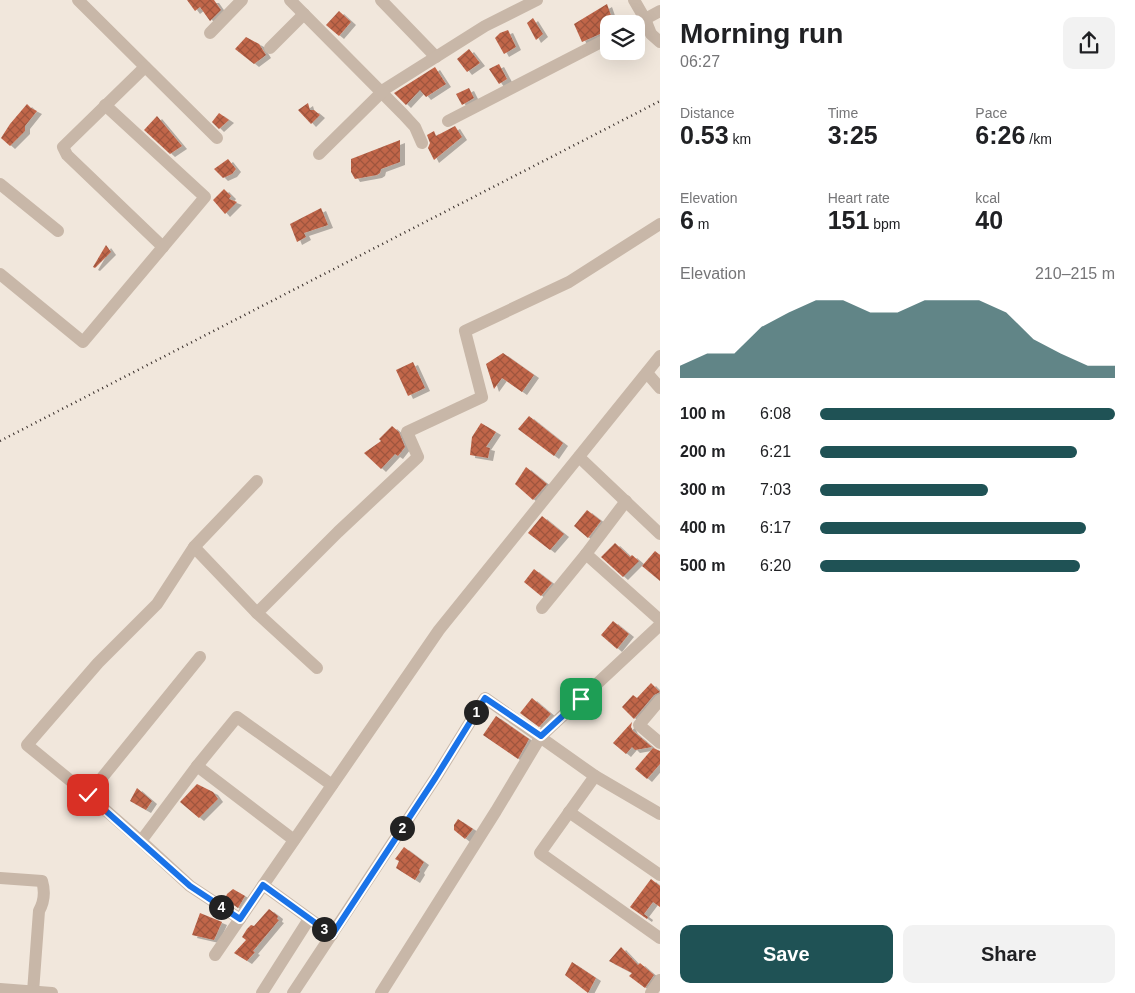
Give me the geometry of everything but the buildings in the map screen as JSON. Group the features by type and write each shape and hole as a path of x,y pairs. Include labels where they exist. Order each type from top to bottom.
{"street":[{"path":"78,0 216,138"},
{"path":"210,33 242,0"},
{"path":"290,0 382,92 414,127 422,143"},
{"path":"319,154 382,92 486,26 536,0"},
{"path":"634,0 638,15"},
{"path":"387,2 436,57"},
{"path":"645,18 660,11"},
{"path":"270,48 304,14"},
{"path":"645,27 660,42"},
{"path":"448,121 600,43"},
{"path":"145,67 64,147 66,156 163,247"},
{"path":"2,279 83,342 205,197 104,106"},
{"path":"2,189 58,231"},
{"path":"257,613 418,456 407,432 482,397 465,332 569,282 660,224"},
{"path":"215,955 439,630 660,356"},
{"path":"647,373 660,388"},
{"path":"579,457 660,534"},
{"path":"240,919 190,886 88,795 27,745 98,663 157,604 194,547 257,481"},
{"path":"542,608 626,501"},
{"path":"194,547 257,613 317,668"},
{"path":"586,554 660,620"},
{"path":"381,993 496,812 541,736 660,625"},
{"path":"88,795 200,657"},
{"path":"294,993 436,777 485,698 595,776 660,814"},
{"path":"660,700 639,725 660,743"},
{"path":"141,841 238,717 332,785"},
{"path":"198,766 294,840"},
{"path":"595,776 540,853 660,938"},
{"path":"569,812 660,875"},
{"path":"0,878 42,881 43,904 39,911 33,992"},
{"path":"263,885 332,935"},
{"path":"262,993 309,919"},
{"path":"651,993 660,980"},
{"path":"0,989 52,993"}],"railway":[{"path":"0,441 660,101"}],"route":[{"path":"88,795 190,886 240,919 263,885 332,935 436,777 485,698 541,736 581,699"}]}
